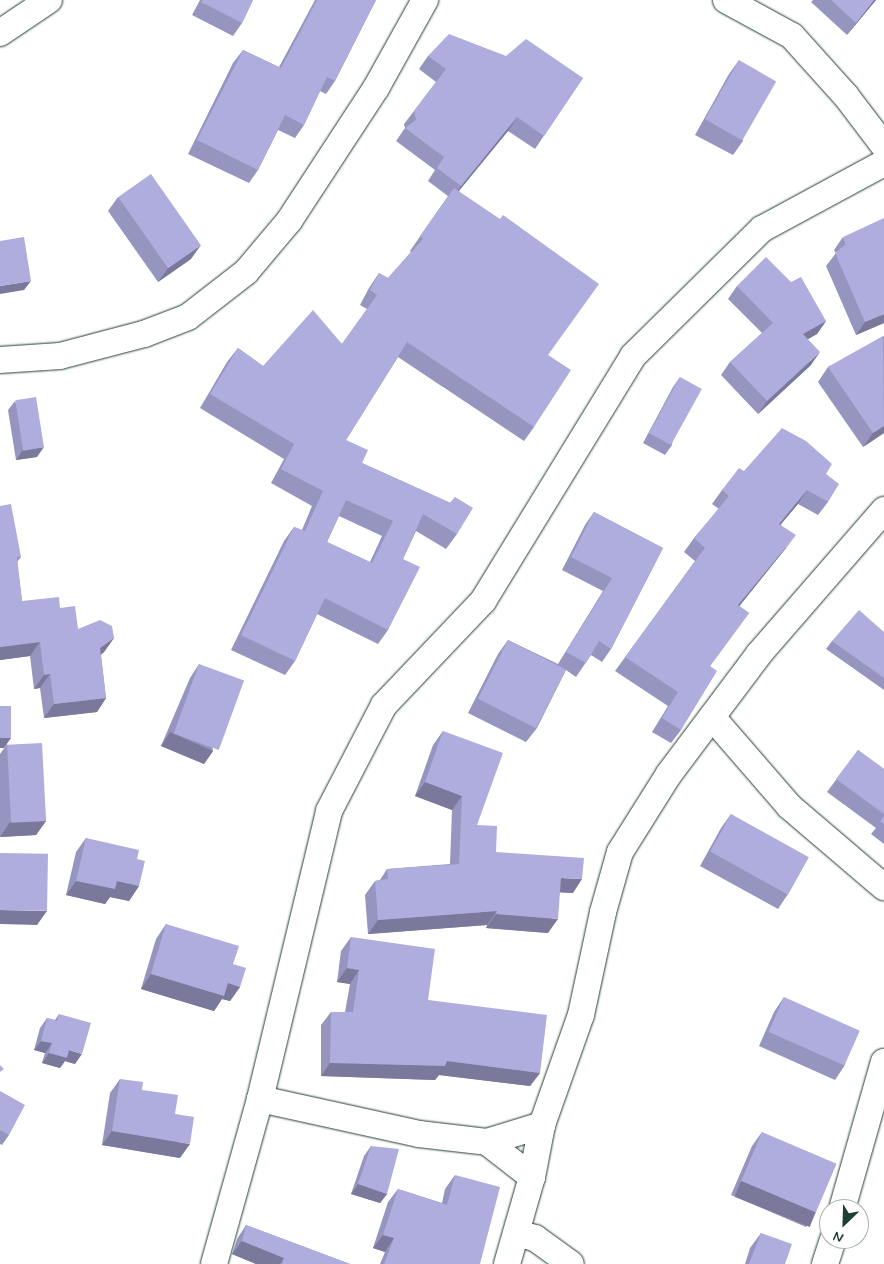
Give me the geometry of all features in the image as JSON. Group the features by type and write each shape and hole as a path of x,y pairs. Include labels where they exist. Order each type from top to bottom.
{"street":[{"path":"0,33 49,0"},
{"path":"0,360 60,356 144,334 188,317 246,272 289,221 376,88 425,0"},
{"path":"726,0 792,36 846,96 884,146"},
{"path":"214,1264 260,1099 329,811 384,705 483,601 633,356 762,229 884,164"},
{"path":"507,1264 532,1177 542,1125 581,1015 603,912 620,852 669,774 760,654 884,510"},
{"path":"712,717 789,806 884,887"},
{"path":"845,1199 884,1062"},
{"path":"260,1099 419,1134 488,1142 542,1125"},
{"path":"488,1142 532,1177"},
{"path":"516,1232 535,1238 571,1264"},
{"path":"825,1264 830,1249"}],"building":[{"path":"203,0 253,0 242,23 201,2"},
{"path":"317,0 376,0 335,81 327,77 304,125 285,115 258,170 197,140 243,50 281,68"},
{"path":"831,0 874,0 856,23"},
{"path":"449,34 506,56 526,39 583,78 544,136 517,117 461,186 437,168 444,157 405,128 416,120 414,111 446,69 428,56"},
{"path":"739,60 776,82 742,140 705,119"},
{"path":"151,174 201,245 168,268 118,197"},
{"path":"454,188 500,219 503,215 599,284 548,355 571,370 534,427 407,342 346,440 368,450 362,463 451,503 455,497 473,508 457,534 423,514 403,559 420,567 388,630 325,598 295,661 241,635 294,527 305,531 323,491 281,469 294,444 210,394 238,348 263,366 313,310 342,344 377,295 370,290 379,273 388,278 423,239 420,236","holes":["346,500 393,521 372,563 327,542"]},
{"path":"884,218 884,314 865,322 835,253 846,244 843,237"},
{"path":"24,237 31,281 0,286 0,241"},
{"path":"766,257 791,282 801,277 826,321 803,334 820,352 767,401 730,362 773,323 737,286"},
{"path":"883,336 884,426 873,433 828,367"},
{"path":"680,377 702,389 671,445 649,433"},
{"path":"36,397 44,447 23,451 15,400"},
{"path":"782,428 806,441 832,464 826,474 839,484 828,502 807,490 779,524 796,535 738,605 749,613 710,666 717,671 681,730 662,718 678,692 625,657 705,548 694,538 729,496 722,490 739,468 744,471"},
{"path":"11,504 21,557 17,557 22,601 59,597 60,608 75,606 78,629 100,620 112,626 114,638 100,648 106,698 54,704 50,674 44,675 40,642 0,647 0,506"},
{"path":"594,512 663,548 611,649 599,641 586,663 566,652 612,578 571,557"},
{"path":"859,610 884,632 884,678 832,641"},
{"path":"508,640 566,670 536,728 478,699"},
{"path":"199,664 244,680 219,750 174,734"},
{"path":"0,706 11,706 11,738 0,738"},
{"path":"443,731 503,753 477,825 497,826 496,852 584,858 582,879 561,878 558,919 496,914 497,911 378,920 375,881 388,879 387,869 459,864 462,796 425,782"},
{"path":"42,743 46,821 11,823 7,745"},
{"path":"858,750 884,769 884,814 836,779"},
{"path":"731,814 809,857 788,895 710,852"},
{"path":"884,816 884,824 880,821"},
{"path":"86,838 139,850 137,859 145,861 139,886 117,881 115,889 76,881"},
{"path":"0,853 48,854 47,911 0,910"},
{"path":"166,924 239,946 233,964 246,968 240,987 228,983 224,996 151,974"},
{"path":"351,937 435,949 428,1000 547,1015 540,1073 447,1061 445,1066 330,1063 331,1012 353,1012 359,970 347,968"},
{"path":"784,997 860,1031 844,1065 769,1032"},
{"path":"59,1014 91,1023 82,1054 69,1050 67,1058 49,1053 52,1043 41,1041 47,1018 57,1021"},
{"path":"120,1079 143,1082 142,1090 178,1095 175,1114 194,1117 190,1144 112,1131"},
{"path":"0,1091 25,1105 9,1135 0,1130"},
{"path":"762,1132 837,1164 822,1199 819,1199 816,1212 741,1181"},
{"path":"371,1146 399,1149 387,1194 358,1184"},
{"path":"455,1175 500,1187 480,1264 384,1264 394,1238 383,1235 398,1189 447,1205"},
{"path":"246,1225 350,1264 282,1264 284,1258 242,1241"},
{"path":"761,1233 792,1244 785,1264 749,1264"}]}
